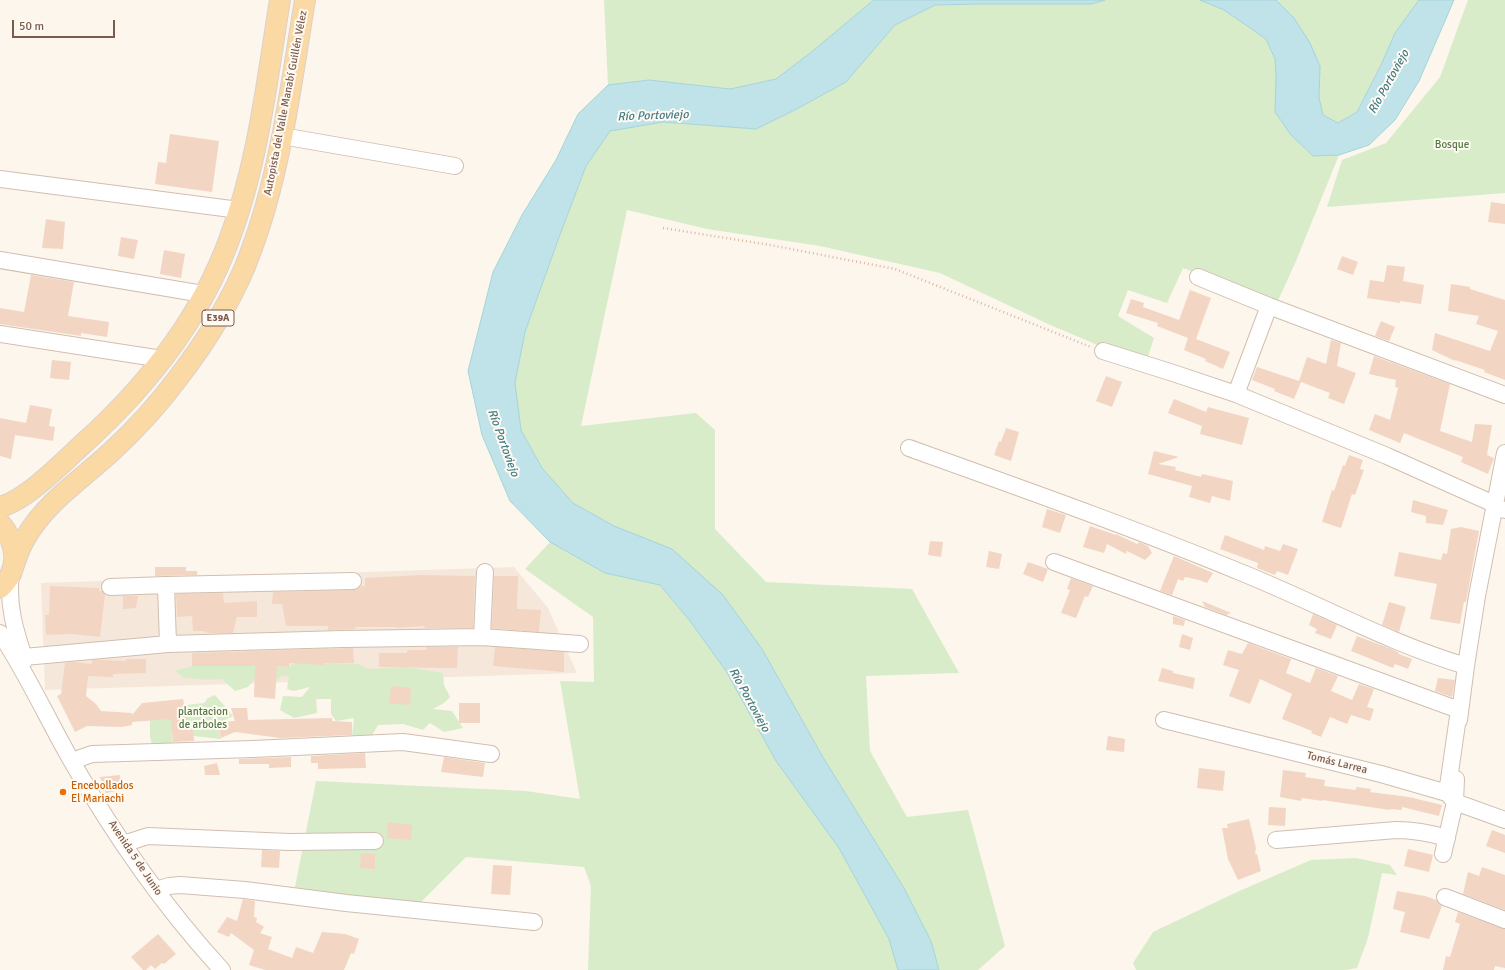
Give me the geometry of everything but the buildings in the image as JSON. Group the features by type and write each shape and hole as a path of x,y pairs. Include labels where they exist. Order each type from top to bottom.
{"main road":[{"name":"Autopista del Valle Manabí Guillén Vélez","path":"0,507 27,493 92,436 122,407 150,376 188,321 203,294 217,268 229,240 239,210 258,129 280,0"},
{"name":"Autopista del Valle Manabí Guillén Vélez","path":"6,581 26,537 42,514 149,414 201,346 236,286 251,252 270,188 282,136 305,0"},
{"path":"0,523 8,532 13,546 14,560 6,581"}],"street":[{"path":"282,136 455,166"},
{"path":"0,179 239,210"},
{"path":"0,260 203,294"},
{"path":"1198,277 1269,306 1505,395"},
{"path":"1236,394 1269,306"},
{"path":"0,334 162,359"},
{"path":"1103,351 1173,372 1236,394 1388,456 1498,507"},
{"path":"909,448 1155,538 1241,572 1432,656 1466,666"},
{"path":"1443,854 1447,838 1459,710 1466,666 1498,507 1505,453"},
{"path":"1054,562 1459,710"},
{"path":"482,637 485,572"},
{"path":"6,581 9,590 11,610 24,657 48,717"},
{"path":"110,587 353,581"},
{"path":"166,585 168,644"},
{"path":"0,633 20,665 48,717"},
{"path":"24,657 168,644 342,639 482,637 580,644"},
{"name":"Avenida 5 de Junio","path":"48,717 72,761 123,844 156,890 198,943 222,970"},
{"name":"Tomás Larrea","path":"1164,720 1381,774 1451,798 1505,820"},
{"path":"72,761 92,754 403,742 491,754"},
{"path":"1276,840 1396,830 1426,832 1447,838"},
{"path":"123,844 148,836 289,842 375,841"},
{"path":"156,890 169,886 180,885 245,890 346,903 534,922"},
{"path":"1445,896 1505,920"}],"path":[{"path":"663,228 770,245 895,269 1103,351"}],"shaded area":[{"path":"514,567 548,608 577,673 45,690 41,583"}],"green space":[{"path":"604,0 874,0 814,50 776,79 730,89 649,80 608,85"},
{"path":"1105,0 1200,0 1225,10 1266,39 1275,59 1275,112 1291,135 1313,156 1339,155 1296,261 1276,305 1183,268 1167,303 1128,290 1118,316 1154,338 1145,365 1048,324 940,273 820,246 707,229 627,210 581,426 696,413 715,430 715,529 766,582 912,589 959,673 866,676 870,751 907,817 968,810 1005,946 978,970 939,970 931,941 904,888 824,759 762,649 723,595 614,526 573,503 542,468 521,430 515,383 525,332 558,240 586,166 610,130 663,122 756,129 846,82 895,25 935,5 1091,4"},
{"path":"1276,0 1419,0 1395,33 1381,65 1357,112 1338,123 1323,115 1319,98 1320,66 1294,18"},
{"name":"Bosque","path":"1468,0 1505,0 1505,193 1327,207 1342,160 1386,143 1440,77"},
{"path":"550,542 605,573 660,585 690,621 726,671 776,761 839,847 889,939 898,970 588,970 591,886 584,867 466,857 408,915 292,902 316,781 526,791 580,799 560,681 594,682 593,617 525,569"},
{"path":"295,662 309,664 358,664 368,669 407,667 443,673 444,685 450,697 444,703 433,709 452,711 463,728 444,732 430,723 423,730 403,724 378,725 371,737 352,736 354,718 336,721 331,714 331,699 316,699 317,713 294,718 280,710 283,696 302,697 310,687 294,691 287,689 289,676 282,676 275,682 256,677 248,687 235,691 222,679 208,680 184,678 175,671 192,666 289,667"},
{"name":"plantacion de arboles","path":"215,695 233,716 217,724 221,739 193,736 193,729 172,731 173,748 152,745 150,736 150,720 187,717 186,705 204,703 208,698"},
{"path":"1356,858 1390,865 1397,875 1382,873 1368,938 1357,968 1346,970 1136,970 1133,963 1153,932 1237,892 1311,860"}],"water":[{"name":"Río Portoviejo","path":"874,0 1105,0 1091,4 935,5 895,25 846,82 756,129 663,122 610,131 586,166 558,240 525,332 515,383 521,430 542,468 573,503 614,526 672,549 723,595 762,649 824,759 904,888 931,941 939,970 898,970 889,939 839,848 776,761 726,671 690,621 660,585 605,573 550,542 510,501 482,435 468,371 493,272 522,215 556,160 578,114 608,85 649,80 730,89 776,79 814,50"},
{"name":"Río Portoviejo","path":"1200,0 1276,0 1294,18 1310,43 1320,66 1319,98 1323,115 1338,123 1357,112 1381,65 1395,33 1419,0 1454,0 1419,81 1395,120 1369,145 1339,155 1313,156 1291,135 1275,112 1275,59 1266,39 1224,10"}],"place":[{"name":"Encebollados El Mariachi","path":"63,792"}]}
